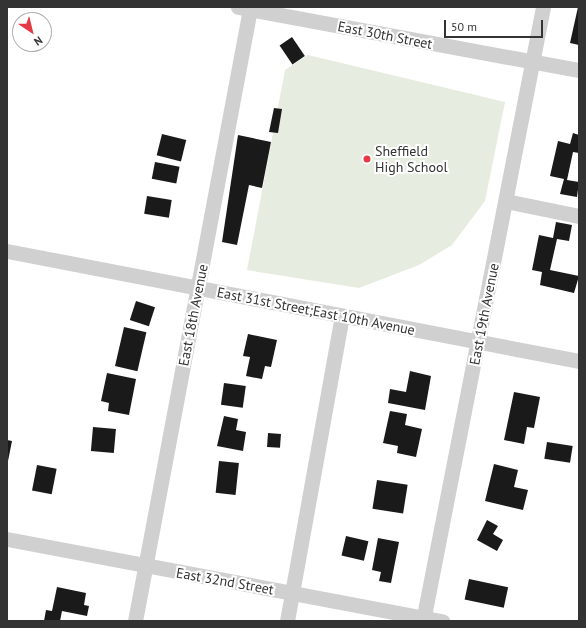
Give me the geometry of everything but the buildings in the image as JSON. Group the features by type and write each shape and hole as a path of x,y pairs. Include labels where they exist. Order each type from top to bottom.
{"street":[{"name":"East 19th Avenue","path":"423,619 480,343 531,62 543,7"},
{"name":"East 30th Street","path":"244,8 579,70"},
{"name":"East 18th Avenue","path":"134,621 146,566 197,288 244,8"},
{"path":"506,201 579,216"},
{"name":"East 31st Street;East 10th Avenue","path":"7,251 579,361"},
{"path":"287,621 342,316"},
{"name":"East 32nd Street","path":"7,539 423,619 442,621"}],"shaded area":[{"path":"308,55 505,102 485,201 452,245 419,265 359,288 247,270 285,70"}],"place":[{"name":"Sheffield High School","path":"367,159"}]}
